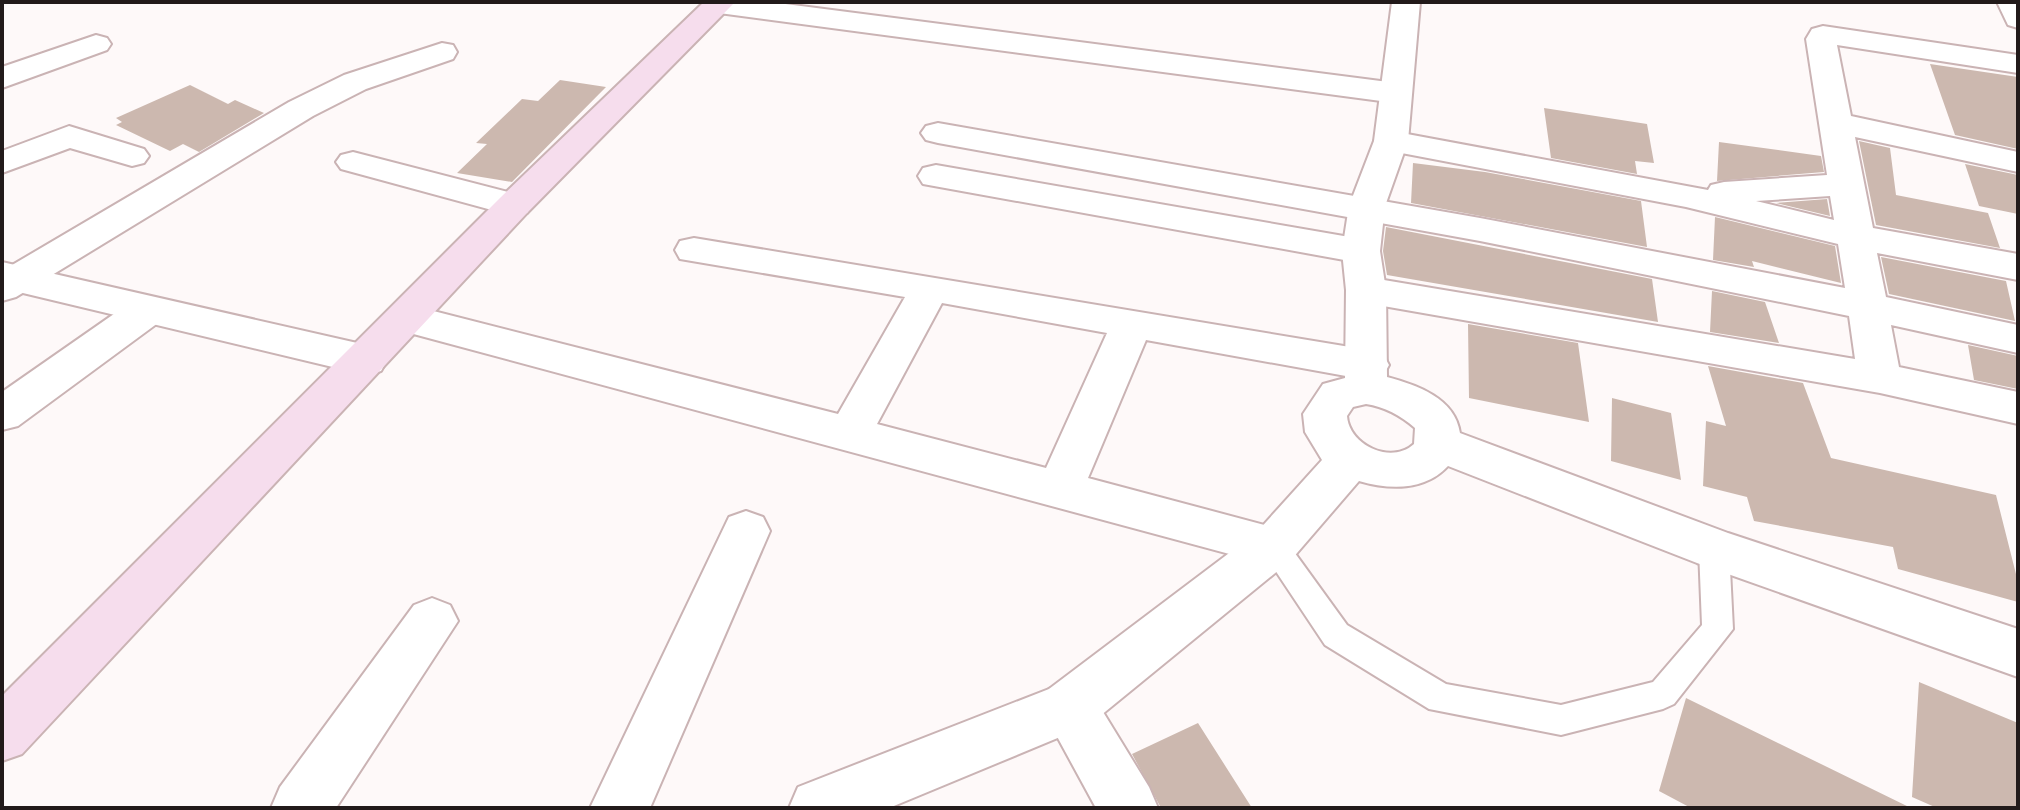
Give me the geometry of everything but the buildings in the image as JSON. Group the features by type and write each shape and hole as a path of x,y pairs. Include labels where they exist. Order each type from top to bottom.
{"main road":[{"path":"2,735 514,205 720,3"}],"street":[{"path":"1367,376 1363,270 1367,206 1391,141 1406,2"},
{"path":"720,3 1396,93"},
{"path":"1880,378 1821,39 1823,35 2018,64"},
{"path":"2,78 96,44"},
{"path":"6,285 301,109 355,82 442,52"},
{"path":"1836,123 2018,162"},
{"path":"938,133 1367,206 2018,339"},
{"path":"2,163 69,136 132,156"},
{"path":"1391,141 1686,196 1857,237 2018,267"},
{"path":"353,162 514,205"},
{"path":"936,176 2018,408"},
{"path":"1686,196 1846,184"},
{"path":"694,250 1132,324 1367,376 1417,404 1429,416 1437,443 1431,455 1420,464 1405,469 1377,468 1351,459 1329,437 1325,414 1338,395 1367,376"},
{"path":"6,285 357,369"},
{"path":"849,435 930,288"},
{"path":"2,414 137,318"},
{"path":"406,318 1274,546"},
{"path":"1060,490 1132,324"},
{"path":"1437,443 1714,549 2018,653"},
{"path":"819,808 1069,707 1274,546 1351,459"},
{"path":"620,808 746,531"},
{"path":"301,808 432,621"},
{"path":"1069,707 1128,808"}],"lane":[{"path":"1274,546 1336,635 1440,698 1561,720 1663,694 1718,629 1714,549"}]}
